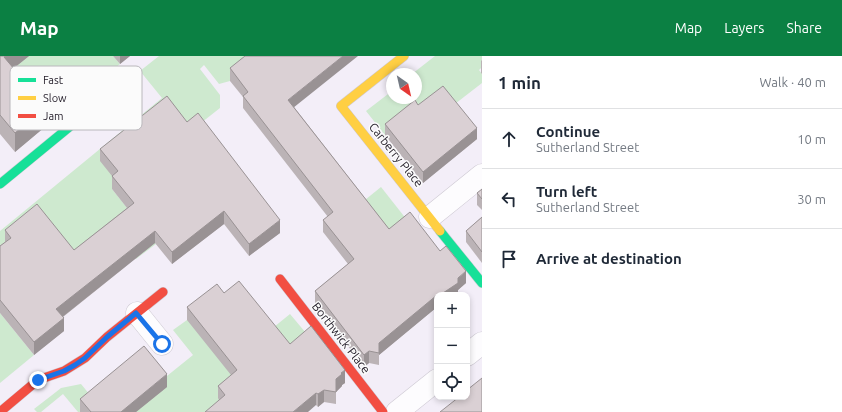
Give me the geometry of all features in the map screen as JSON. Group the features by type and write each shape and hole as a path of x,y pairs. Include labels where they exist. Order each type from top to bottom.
{"street":[{"name":"Carberry Place","path":"404,56 341,106 482,282"},
{"path":"0,184 66,130"},
{"path":"430,217 482,175"},
{"name":"Borthwick Place","path":"280,279 383,412"},
{"path":"0,412 38,380 64,371 85,358 107,337 163,292"},
{"path":"136,313 162,344"},
{"path":"470,353 482,343"},
{"path":"397,412 434,382"}],"green space":[{"path":"28,56 113,56 120,64 118,66 16,66"},
{"path":"159,56 277,56 255,61 230,81 219,84 204,65 200,69 220,95 220,108 112,189 156,244 136,259 114,232 74,263 37,217 0,246 0,231 123,130 142,130 142,114 162,98 142,73 142,69"},
{"path":"435,56 482,56 482,67 479,70 482,74 482,83 451,107 385,135 366,111 386,96 386,104 422,104 422,68 420,68"},
{"path":"10,71 10,83 4,76"},
{"path":"381,187 407,220 386,237 360,204"},
{"path":"0,313 34,355 0,383"},
{"path":"290,314 311,339 220,412 136,412 162,380 193,355 173,330 187,320 274,327"},
{"path":"81,384 104,412 78,412 63,394 41,412 37,412 34,409 61,388"}],"building":[{"path":"0,56 6,56 4,57 12,66 10,66 10,127 0,115"},
{"path":"245,56 343,56 288,100 389,229 410,212 440,251 446,246 466,271 458,278 458,283 444,292 434,292 434,297 379,343 379,353 369,351 364,355 315,291 354,259 323,220 333,212 243,96 248,92 230,68"},
{"path":"443,86 477,128 423,172 385,124 410,104 418,105 422,104 422,102"},
{"path":"167,96 187,122 198,113 280,220 249,244 224,211 172,252 155,231 56,309 64,318 34,342 0,300 0,246 11,238 5,230 37,204 74,250 134,203 112,176 118,171 100,149 124,130 142,130 142,116"},
{"path":"482,189 482,199 477,193"},
{"path":"482,217 482,252 466,231"},
{"path":"239,281 290,344 311,326 345,370 336,379 336,392 324,390 318,394 316,393 293,412 205,412 225,395 218,386 237,370 187,307 217,284 224,293"},
{"path":"144,346 167,374 121,412 91,412 80,399"},
{"path":"482,378 482,412 440,412 455,400 470,400 470,388"}],"traffic: fast":[{"path":"0,184 66,130"},
{"path":"440,231 482,283"}],"traffic: slow":[{"path":"404,56 341,106 440,231"}],"traffic: jam":[{"path":"280,279 383,412"},
{"path":"0,412 38,380 64,371 85,358 107,337 163,292"}],"route":[{"path":"38,380 64,371 75,365 136,313 162,344"}]}
